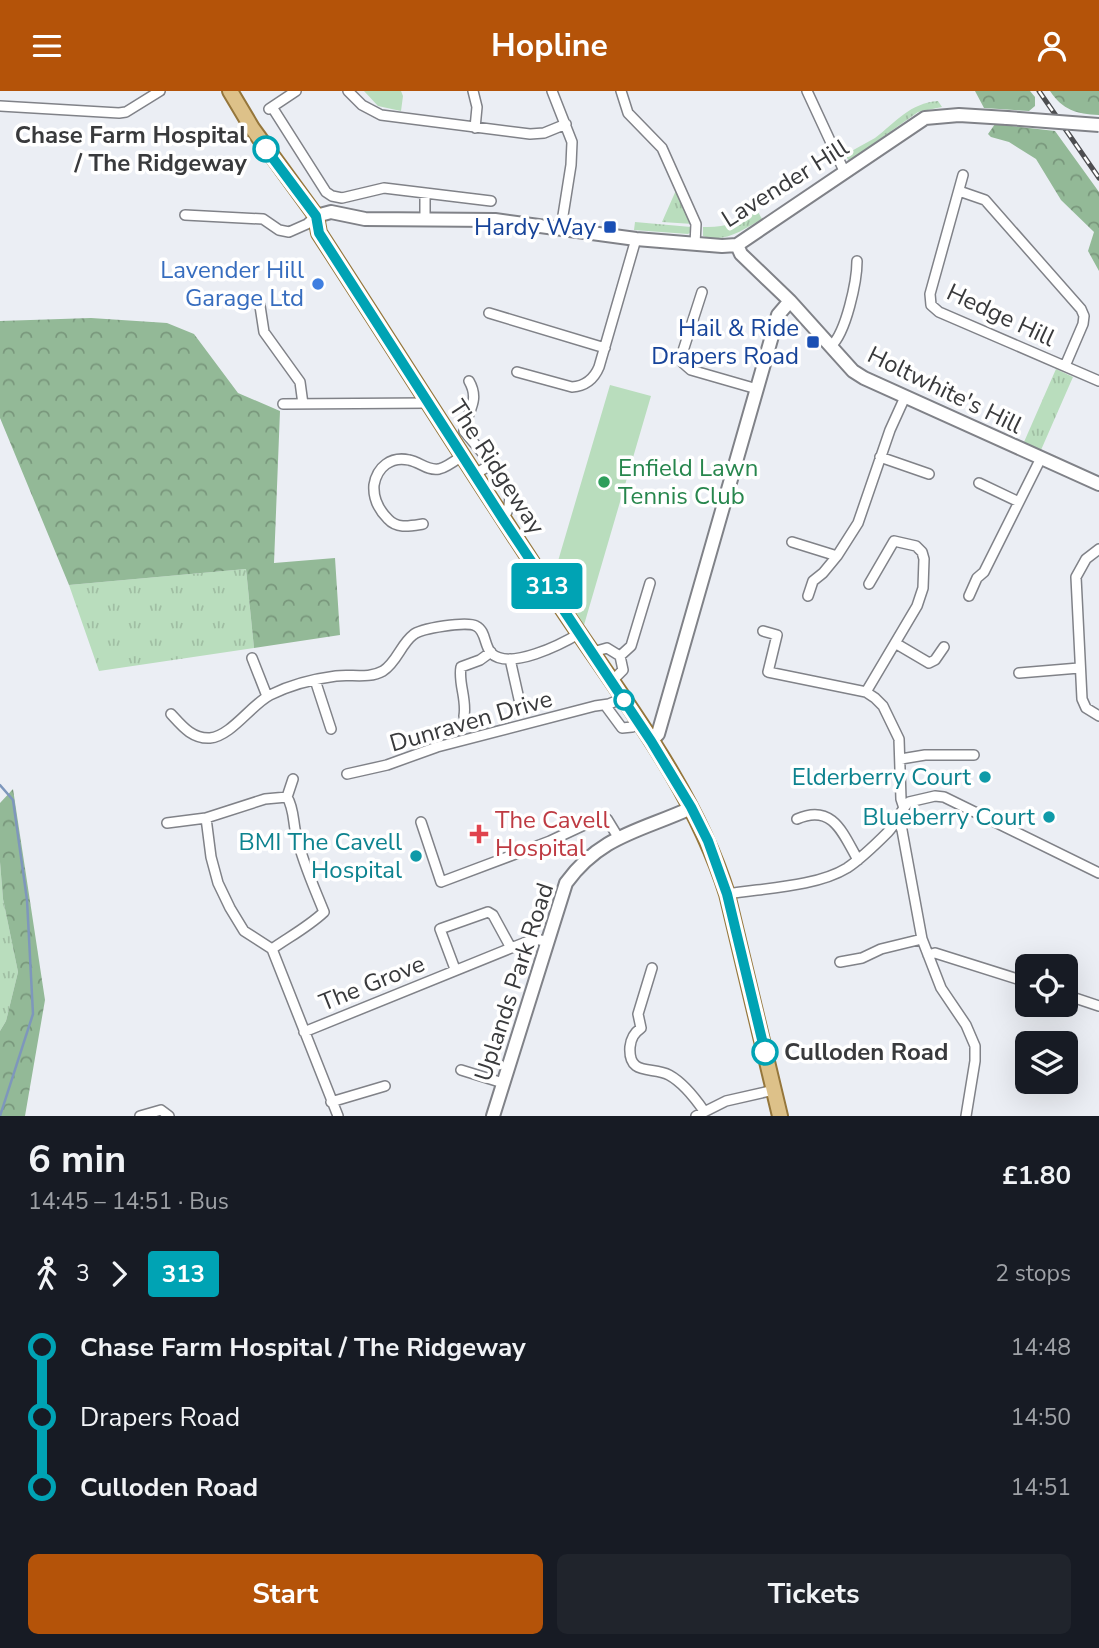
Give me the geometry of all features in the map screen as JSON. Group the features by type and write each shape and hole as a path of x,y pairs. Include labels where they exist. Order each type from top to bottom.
{"main road":[{"name":"The Ridgeway","path":"230,91 252,128 316,216 319,233 503,519 651,741 691,807 713,853 727,894 780,1116"}],"street":[{"path":"0,106 119,113 126,112 160,91"},
{"path":"296,91 269,109 326,192 332,196 342,198 384,188 491,201"},
{"path":"348,91 362,105 381,115 537,134 566,124"},
{"path":"473,91 477,107 475,128"},
{"path":"552,91 566,124 572,150 561,228"},
{"path":"621,91 628,113 662,148 696,223 695,244"},
{"path":"807,91 845,173"},
{"name":"Lavender Hill","path":"316,216 331,212 365,219 495,220 636,239 737,244 925,118 960,115 1099,125"},
{"name":"Hedge Hill","path":"963,175 930,294 931,305 939,312 1099,381"},
{"path":"959,191 985,200 1081,309 1083,324 1065,366"},
{"path":"425,193 425,220"},
{"path":"185,215 263,219 279,230 289,232 307,224 316,216"},
{"path":"517,372 565,387 579,387 592,379 597,373 605,348 636,239"},
{"name":"Holtwhite's Hill","path":"737,244 741,254 790,301 853,371 1099,484"},
{"path":"831,346 841,332 856,276 857,261"},
{"path":"702,292 682,354 682,363 691,370 757,389"},
{"path":"651,741 658,734 779,315 790,301"},
{"path":"260,306 264,332 300,383 303,404"},
{"path":"489,313 605,348"},
{"path":"469,381 473,388 472,411 464,431 510,491 510,508 503,519"},
{"path":"808,596 813,580 823,573 837,556 858,523 880,457 905,397"},
{"path":"283,404 429,403"},
{"path":"423,524 399,526 382,512 374,492 379,469 387,463 407,459 427,469 440,469 463,455"},
{"path":"880,457 929,474"},
{"path":"969,596 976,578 984,572 1041,458"},
{"path":"475,474 489,467"},
{"path":"979,483 1019,502"},
{"path":"792,541 837,556"},
{"path":"866,692 921,596 924,559 922,552 916,546 894,541 869,584"},
{"path":"1099,549 1086,559 1076,577 1082,699 1087,708 1099,716"},
{"path":"620,656 631,646 650,583"},
{"path":"171,714 186,731 195,736 209,738 221,735 267,696 298,683 339,675 376,674 384,671 413,635 425,630 472,624 481,629 491,652 510,660 557,647 580,633"},
{"path":"764,631 777,635 768,672 866,692 883,706 899,739 901,799 904,808"},
{"path":"895,643 929,663 944,647"},
{"path":"593,652 607,648 620,656 623,670 612,681"},
{"path":"464,716 466,704 461,667 480,660 491,652"},
{"path":"252,658 267,696"},
{"path":"510,660 521,708"},
{"path":"1020,673 1079,668"},
{"path":"315,680 331,729"},
{"name":"Dunraven Drive","path":"347,774 387,765 436,747 605,705 623,698"},
{"path":"605,705 622,728 639,723"},
{"path":"901,759 925,755 974,755"},
{"path":"272,949 328,912 306,866 296,835 287,797 293,779"},
{"path":"727,894 819,879 846,868 858,860 898,821 904,808 913,800 935,796 944,797 1099,873"},
{"path":"167,823 206,818 265,799 287,797"},
{"name":"Uplands Park Road","path":"493,1116 566,883 585,860 618,837 691,807"},
{"path":"206,818 211,857 218,883 244,930 272,949 338,1116"},
{"path":"797,819 830,818 838,825 858,860"},
{"path":"421,822 441,882 550,841 595,820 607,819 618,837"},
{"path":"898,821 902,830 922,939 946,999 966,1025 975,1046 966,1116"},
{"name":"The Grove","path":"455,969 440,929 488,912 494,915 511,948"},
{"name":"The Grove","path":"304,1032 534,939 546,941"},
{"path":"840,962 922,939"},
{"path":"928,955 935,953 1015,978"},
{"path":"652,968 638,1014 641,1028 632,1037 630,1044 633,1062 642,1070 662,1072 673,1077 700,1113 726,1101 774,1090"},
{"path":"1078,999 1099,1006"},
{"path":"461,1070 503,1083"},
{"path":"331,1102 385,1086"},
{"path":"140,1116 165,1113"}],"green space":[{"path":"364,91 401,91 401,111 378,106"},
{"path":"975,91 1030,91 1035,97 1035,106 1029,111 984,108"},
{"path":"1050,91 1099,91 1099,115 1071,110 1060,103"},
{"path":"938,101 942,107 918,112 849,161 845,155 875,138 911,109"},
{"path":"995,124 1055,131 1099,192 1099,271 1088,251 1094,232 1061,200 1036,159 1009,142 988,134"},
{"path":"677,188 693,224 662,222"},
{"path":"757,210 762,219 741,231 719,238 703,236 703,227 731,223"},
{"path":"635,222 691,227 692,231 688,234 634,230"},
{"path":"91,318 167,323 194,334 238,393 280,411 274,563 335,558 340,635 254,648 246,569 69,585 0,418 0,321"},
{"path":"1056,369 1073,377 1041,450 1024,442"},
{"name":"Enfield Lawn Tennis Club","path":"610,385 651,396 584,625 553,578"},
{"path":"246,569 254,648 99,671 69,585"},
{"path":"13,789 45,1000 25,1116 0,1116 0,1031 6,1021 18,972 3,899 0,803"},
{"path":"0,862 3,899 18,972 6,1021 0,1031"}],"waterway":[{"path":"0,785 13,800 27,900 33,1014 0,1116"}],"railway":[{"path":"1039,91 1099,178"}],"bus line":[{"name":"313","path":"266,149 316,216 319,233 503,519 670,770 691,807 708,841 727,894 765,1052"}],"place":[{"name":"Chase Farm Hospital / The Ridgeway","path":"266,149"},
{"name":"Hardy Way","path":"610,227"},
{"name":"Lavender Hill Garage Ltd","path":"318,284"},
{"name":"Hail & Ride Drapers Road","path":"813,342"},
{"name":"Enfield Lawn Tennis Club","path":"604,482"},
{"name":"Elderberry Court","path":"985,777"},
{"name":"Blueberry Court","path":"1049,817"},
{"name":"The Cavell Hospital","path":"479,834"},
{"name":"BMI The Cavell Hospital","path":"416,856"},
{"name":"Culloden Road","path":"765,1052"}]}
